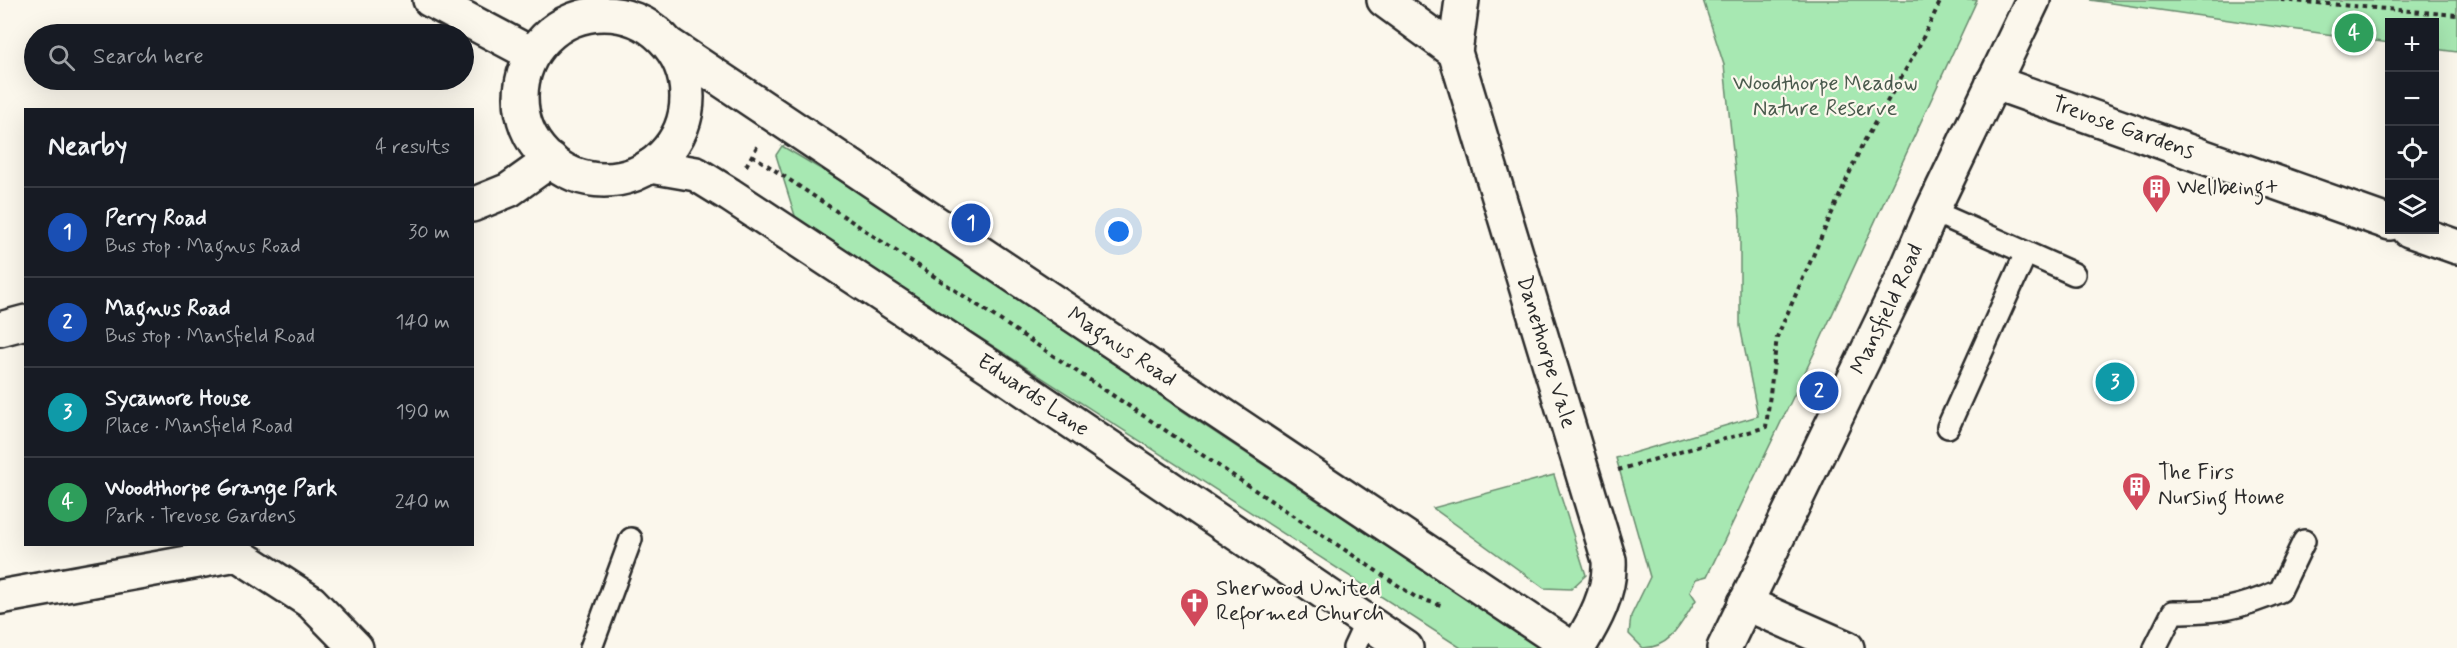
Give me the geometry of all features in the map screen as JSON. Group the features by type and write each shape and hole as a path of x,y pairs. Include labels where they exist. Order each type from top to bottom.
{"main road":[{"path":"430,0 532,54"},
{"path":"1384,0 1455,52"},
{"name":"Danethorpe Vale","path":"1462,0 1455,52 1609,560 1610,578 1589,630 1578,648"},
{"name":"Mansfield Road","path":"1724,648 1903,278 1932,210 2033,0"},
{"path":"613,7 636,19 660,35 671,46 683,68 687,96 686,116 674,142 660,159 650,166 618,179 588,178 568,172 551,160 530,138 524,119 521,97 526,68 532,54 558,27 586,15 613,7"},
{"name":"Magnus Road","path":"671,46 1571,648"},
{"name":"Trevose Gardens","path":"1993,82 2385,221"},
{"path":"474,204 508,190 551,160"},
{"name":"Edwards Lane","path":"650,166 696,174 730,195 997,371 1360,635 1406,648"},
{"path":"2420,234 2457,247"},
{"path":"0,329 24,323"},
{"path":"0,597 237,554 311,602 356,648"},
{"path":"1745,603 1847,648"}],"lane":[{"path":"1932,210 2074,274"},
{"path":"1948,427 2026,253"},
{"path":"591,648 631,539"},
{"path":"2155,648 2173,612 2212,612 2246,605 2280,591 2304,541"}],"path":[{"path":"1583,479 1766,427 1777,337 1862,145 1917,50 1941,0"},
{"path":"2282,0 2457,15"},
{"path":"730,195 773,116"},
{"path":"752,155 1417,598 1454,609"}],"green space":[{"name":"Woodthorpe Meadow Nature Reserve","path":"1703,0 1977,0 1819,343 1707,576 1696,579 1690,591 1696,600 1669,638 1653,647 1643,648 1629,634 1631,616 1650,577 1616,458 1758,416 1740,326 1740,218 1724,65"},
{"path":"2090,0 2457,0 2457,52 2439,50 2439,18 2385,18 2385,42"},
{"path":"782,146 893,212 1175,406 1381,543 1534,641 1539,648 1461,648 796,219 776,155"},
{"path":"1554,475 1586,575 1571,589 1544,588 1433,508"}],"place":[{"name":"Woodthorpe Grange Park","path":"2354,33"},
{"name":"Wellbeing+","path":"2156,214"},
{"name":"Perry Road","path":"971,223"},
{"name":"Sycamore House","path":"2115,382"},
{"name":"Magnus Road","path":"1819,391"},
{"name":"The Firs Nursing Home","path":"2137,512"},
{"name":"Sherwood United Reformed Church","path":"1195,628"}]}
